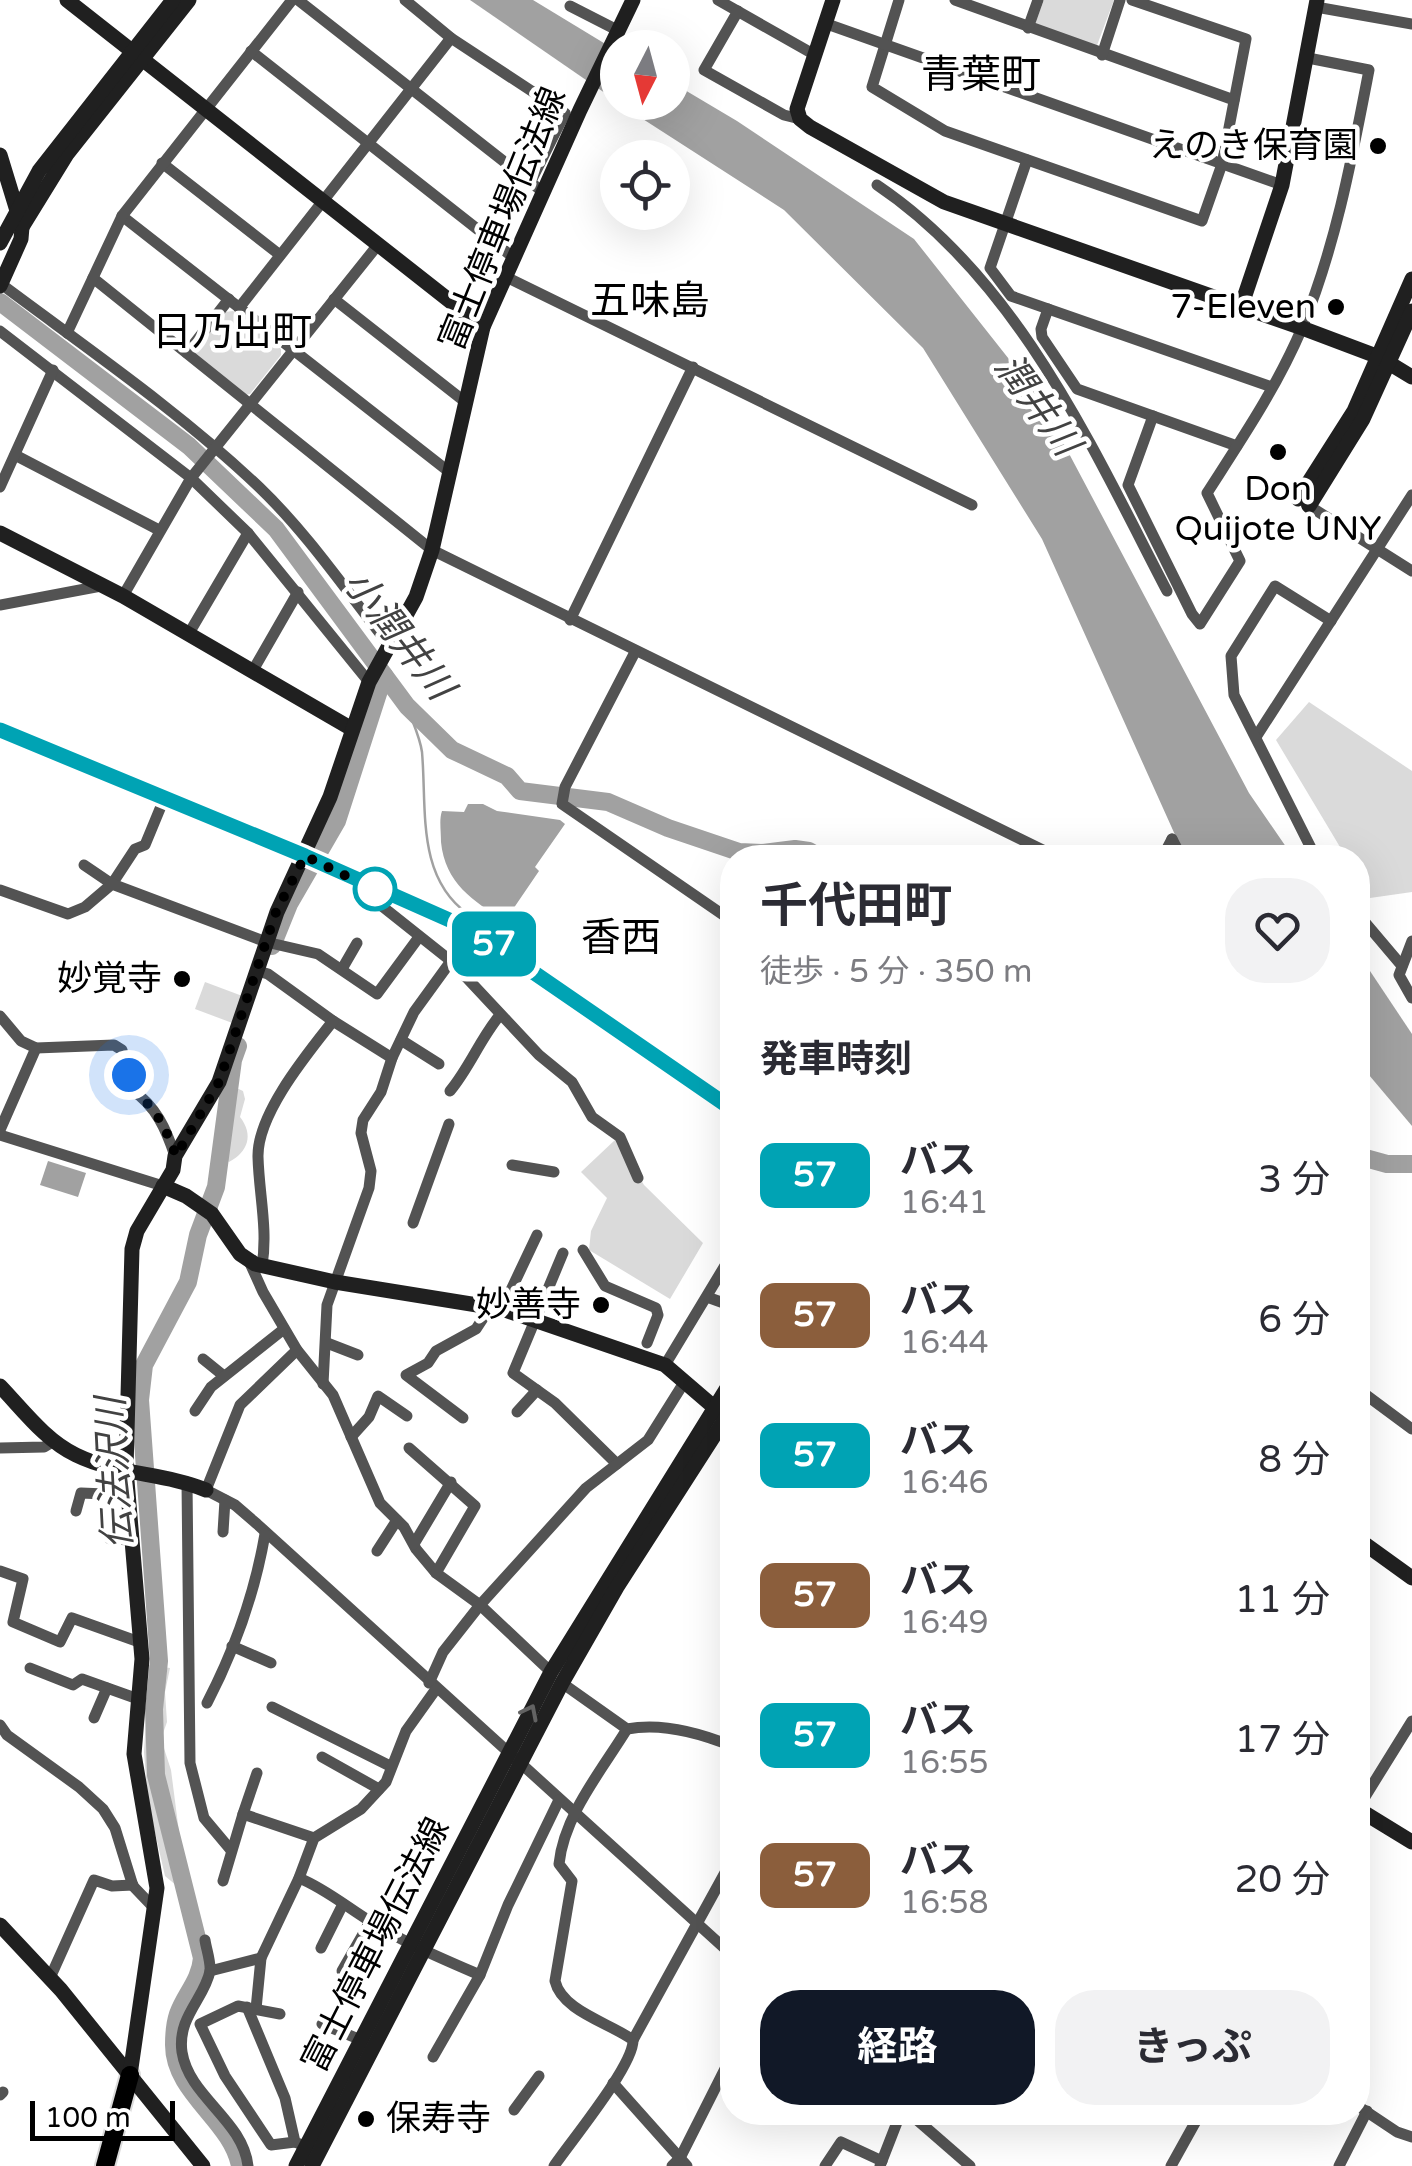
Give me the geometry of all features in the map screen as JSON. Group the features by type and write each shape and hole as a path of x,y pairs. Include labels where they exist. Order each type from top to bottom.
{"main road":[{"path":"105,2166 130,2075"}],"street":[{"path":"67,0 483,327"},
{"path":"22,227 66,154 174,0"},
{"path":"0,243 40,171 189,0"},
{"path":"67,333 122,216 295,0 537,188 565,113 451,38 405,0"},
{"name":"富士停車場伝法線","path":"617,30 632,0"},
{"path":"718,0 815,55"},
{"path":"800,119 798,109 833,0"},
{"path":"900,0 872,87 945,130 1202,221 1222,164 1246,39 1132,0"},
{"path":"955,0 1234,100"},
{"path":"1028,28 1038,0"},
{"path":"1102,55 1120,0"},
{"path":"1241,307 1282,185 1317,3 1412,24"},
{"path":"570,6 610,30"},
{"path":"738,12 704,70 784,115 800,119 944,202 1302,328 1385,360 1412,376"},
{"path":"827,24 1282,185"},
{"path":"187,353 280,255 451,38"},
{"path":"251,51 514,258"},
{"path":"1152,416 1128,486 1200,624 1240,561 1207,494 1272,387 1302,328 1338,225 1369,70 1308,58"},
{"name":"富士停車場伝法線","path":"130,2075 156,1909 154,1868 134,1754 142,1643 129,1495 131,1262 138,1232 219,1082 330,798 370,679 416,597 432,550 483,327 514,258 537,188 600,66"},
{"path":"0,151 12,169 27,174 40,171"},
{"path":"0,151 22,227 21,239 1,285 260,488 323,558 385,653"},
{"path":"1027,160 990,268 1011,296 1272,387"},
{"path":"162,163 280,255"},
{"path":"877,185 930,225 1002,307 1080,424 1166,591"},
{"path":"122,216 448,471"},
{"path":"123,596 193,476 377,246"},
{"path":"506,276 972,504"},
{"path":"93,278 432,550 1032,845"},
{"path":"1412,279 1363,419 1304,502 1412,571"},
{"path":"334,299 464,401"},
{"path":"1048,308 1042,336 1076,389 1237,446"},
{"path":"1385,360 1412,311"},
{"path":"0,331 193,476 248,533 370,679"},
{"path":"570,620 692,368"},
{"path":"0,487 53,370"},
{"path":"15,455 159,530"},
{"path":"1256,738 1412,495"},
{"path":"0,533 123,596 352,729"},
{"path":"188,635 248,533"},
{"path":"0,606 101,586"},
{"path":"1310,845 1234,694 1231,656 1275,586 1331,621"},
{"path":"252,672 298,592"},
{"path":"635,652 565,787 562,804 720,913"},
{"path":"1,734 305,856 492,942 720,1101"},
{"path":"0,890 68,914 85,907 112,884 135,849 145,846 164,798"},
{"path":"84,864 112,884 239,932 318,954 377,994 418,937"},
{"path":"367,886 378,903 451,961 552,1068 572,1082 592,1117 620,1137 638,1178"},
{"path":"1370,929 1412,982"},
{"path":"234,945 239,932"},
{"path":"1412,941 1399,975 1412,998"},
{"path":"342,969 357,943"},
{"path":"322,1384 327,1305 369,1188 371,1171 362,1133 364,1120 381,1092 414,1012 451,961"},
{"path":"262,972 392,1058"},
{"path":"450,1091 468,1070 484,1034 500,1015"},
{"path":"0,1016 21,1041 36,1048 114,1044 122,1050 132,1090 148,1101 167,1130 176,1156"},
{"path":"255,1263 266,1240 258,1152 262,1126 333,1021"},
{"path":"401,1040 440,1064"},
{"path":"36,1048 0,1132 163,1186 206,1210 224,1234 255,1263 296,1350 332,1395 380,1504 397,1520 436,1574 480,1605 556,1678 627,1729"},
{"path":"413,1223 449,1124"},
{"path":"512,1165 554,1172"},
{"path":"463,1418 406,1375 428,1363 436,1351 476,1329 497,1308 537,1235"},
{"path":"583,1250 605,1286 656,1308 658,1315 643,1350"},
{"path":"563,1253 513,1373 555,1403 618,1464"},
{"path":"255,1263 335,1282 497,1308 643,1350 720,1409"},
{"path":"665,1366 720,1275"},
{"path":"707,1297 720,1302"},
{"path":"196,1411 210,1387 284,1329"},
{"path":"327,1343 358,1355"},
{"path":"206,1490 240,1405 296,1350"},
{"path":"203,1359 224,1376"},
{"path":"280,2014 251,2008 238,2006 200,2024 225,2076 270,2144 300,2144 251,2008 261,1958 314,1838 361,1809 386,1782 406,1731 433,1686 443,1652 480,1605 586,1488 653,1434 685,1382"},
{"path":"0,1386 54,1441 78,1457 187,1482 226,1500 338,1595 433,1686 720,1943"},
{"path":"517,1412 536,1390"},
{"path":"351,1438 369,1417 378,1396 407,1416"},
{"path":"1370,1397 1412,1429"},
{"path":"438,1419 447,1406"},
{"name":"富士停車場伝法線","path":"312,2166 417,1947 556,1678 618,1588 720,1425"},
{"path":"0,1448 44,1447 54,1441"},
{"path":"410,1448 475,1506 436,1574"},
{"path":"187,1482 190,1763 204,1818 230,1850"},
{"path":"414,1544 450,1482"},
{"path":"76,1511 81,1492 129,1495"},
{"path":"223,1532 226,1500"},
{"path":"377,1551 397,1520"},
{"path":"207,1703 260,1566 265,1534"},
{"path":"110,1540 133,1540"},
{"path":"1370,1548 1412,1578"},
{"path":"0,1572 23,1579 13,1622 60,1642 72,1618 142,1643"},
{"path":"232,1646 271,1663"},
{"path":"30,1668 73,1686 82,1679 138,1699"},
{"path":"94,1718 107,1688"},
{"path":"272,1707 390,1766"},
{"path":"1370,1789 1412,1721"},
{"path":"0,1726 79,1786 103,1810 115,1828 133,1885 156,1909"},
{"path":"633,2040 569,2003 558,1992 555,1981 572,1882 559,1864 561,1846 627,1729 678,1729 720,1742"},
{"path":"322,1757 380,1789"},
{"path":"223,1881 257,1773"},
{"path":"433,2057 480,1974 508,1905 559,1800"},
{"path":"243,1814 314,1838"},
{"path":"1370,1816 1412,1842"},
{"path":"299,1878 316,1884 370,1922 417,1947 480,1974"},
{"path":"50,1978 94,1880 112,1886 133,1885"},
{"path":"554,2166 634,2048 633,2040 720,1881"},
{"path":"321,1948 343,1904"},
{"path":"342,1971 370,1922"},
{"path":"0,1925 50,1978 203,2166"},
{"path":"205,1940 210,1970 182,2033 182,2049 192,2076 234,2129 246,2152 248,2166"},
{"name":"富士停車場伝法線","path":"296,2166 300,2144 417,1947"},
{"path":"210,1970 261,1958"},
{"path":"322,2024 361,2040"},
{"path":"514,2110 539,2076"},
{"path":"613,2083 680,2163 720,2080"},
{"path":"1370,2113 1412,2137"},
{"path":"825,2166 842,2142 881,2164 898,2125"},
{"path":"920,2125 970,2166"},
{"path":"1171,2166 1194,2125"},
{"path":"1339,2166 1355,2125"}],"shaded area":[{"path":"1044,0 1114,0 1096,48 1034,26"},
{"path":"233,311 281,349 281,355 250,394 245,395 195,356 195,350 225,312"},
{"path":"1309,702 1412,771 1412,892 1370,898 1370,845 1339,845 1276,740"},
{"path":"205,982 245,997 235,1024 195,1009"},
{"path":"230,1085 243,1091 240,1117 248,1137 245,1148 229,1162 218,1152 219,1110"},
{"path":"616,1139 644,1185 703,1243 670,1299 589,1250 591,1231 607,1198 581,1172"},
{"path":"149,1665 170,1668 165,1692 167,1722 161,1739 171,1770 179,1832 193,1890 179,1894 177,1886 165,1876 148,1802 144,1752"}],"water":[{"path":"470,0 533,0 600,41 600,90"},
{"name":"潤井川","path":"690,93 914,239 1039,397 1249,793 1285,845 1180,845 1042,539 923,348 784,210 690,149 690,140 675,140 644,120 690,120"},
{"path":"468,804 483,804 497,811 565,824 505,921 462,889 448,869 441,842 442,811 464,812"},
{"path":"1370,971 1412,1034 1412,1126 1370,1076"},
{"path":"48,1161 86,1173 78,1197 40,1185"}],"waterway":[{"name":"小潤井川","path":"0,302 189,446 276,529 407,706 452,750 507,776 520,791 608,802 720,846"},
{"name":"伝法沢川","path":"272,946 289,904 337,821 384,675"},
{"path":"407,706 422,752 425,819 432,862 451,899 468,914"},
{"name":"伝法沢川","path":"238,1046 216,1187 198,1235 188,1282 144,1365 140,1400 159,1661 154,1709 156,1775 202,1958 178,2014 174,2045 183,2078 226,2135 240,2166"},
{"name":"小潤井川","path":"1370,1159 1412,1164"}],"bus line":[{"name":"57","path":"0,730 472,930 720,1101"}],"place":[{"name":"えのき保育園","path":"1378,146"},
{"name":"7-Eleven","path":"1336,307"},
{"name":"Don Quijote UNY","path":"1278,452"},
{"name":"妙覚寺","path":"182,979"},
{"name":"妙善寺","path":"601,1305"},
{"name":"保寿寺","path":"366,2119"}],"district":[{"name":"青葉町","path":"981,75"},
{"name":"五味島","path":"650,301"},
{"name":"日乃出町","path":"232,332"},
{"name":"香西","path":"621,938"}],"route":[{"path":"129,1075 132,1090 148,1101 167,1130 176,1156 219,1082 276,912 305,856 367,886 368,892 375,889"}]}
